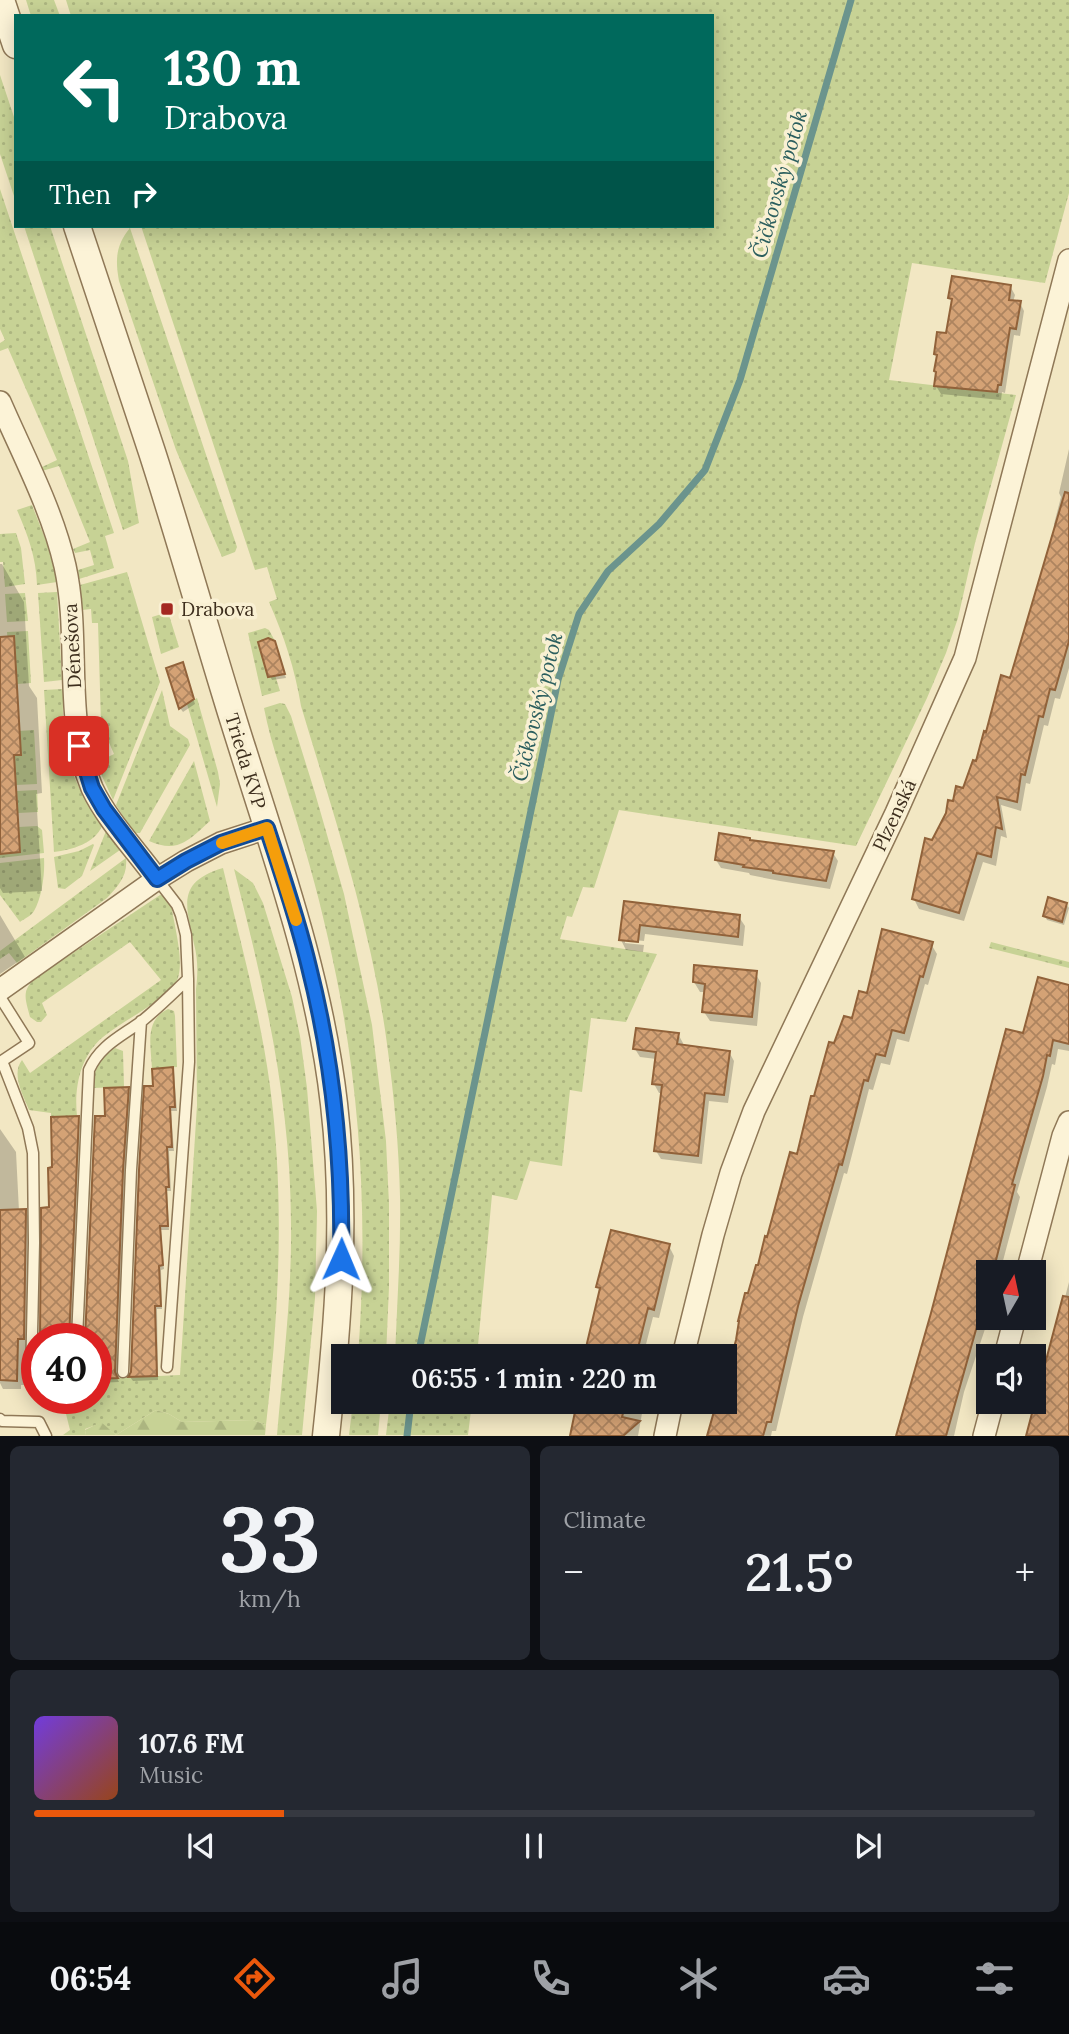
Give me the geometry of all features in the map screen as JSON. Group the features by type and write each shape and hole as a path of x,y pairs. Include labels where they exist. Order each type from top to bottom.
{"street":[{"path":"1,0 14,39"},
{"name":"Trieda KVP","path":"77,228 153,455 309,966 325,1040 340,1167 341,1234 336,1346 326,1436"},
{"name":"Plzenská","path":"686,1344 731,1173 754,1111 896,813 965,658 1069,260"},
{"name":"Dénešova","path":"0,402 47,511 64,565 72,617 77,727 85,767 92,788 104,809 157,879"},
{"path":"0,990 186,861 221,843 267,828"},
{"path":"1030,1260 1069,1122"},
{"path":"665,1436 670,1414"},
{"path":"984,1436 990,1414"}],"lane":[{"path":"157,879 177,905 181,915 186,935 188,979 188,1062 167,1367"},
{"path":"77,1323 89,1070 98,1053 111,1041 141,1021 188,979"},
{"path":"0,997 29,1043 2,1061 28,1128 33,1153 32,1323"},
{"path":"123,1372 131,1170 141,1021"},
{"path":"0,1419 39,1422 46,1436"}],"green space":[{"path":"26,0 54,0 59,14 30,14"},
{"path":"66,0 1069,0 1069,193 1045,283 912,263 889,380 1016,395 975,543 958,618 946,653 856,846 619,810 594,888 583,887 572,917 567,916 560,939 657,954 626,1022 591,1018 582,1092 570,1090 562,1166 530,1161 517,1200 492,1195 478,1344 396,1344 400,1237 399,1159 387,1044 372,959 351,874 301,706 292,666 269,602 277,599 267,567 255,570 142,228 714,228 714,14 70,14"},
{"path":"0,75 14,117 14,196 0,154"},
{"path":"0,189 114,533 105,536 114,568 79,579 78,570 94,565 90,550 75,553 73,549 90,542 59,466 42,471 42,467 57,460 8,348 0,351 0,343 5,340 0,329"},
{"path":"25,228 51,228 128,461 139,523 123,530"},
{"path":"130,228 237,547 235,552 222,557 176,450 119,281 118,253"},
{"path":"32,505 48,546 57,582 37,585 31,546 17,510"},
{"path":"16,533 21,548 25,584 5,587 3,562 0,562 0,534"},
{"path":"127,572 160,682 113,800 96,763 114,754 101,724 98,623 92,623 91,609 82,610 80,585"},
{"path":"57,592 62,680 44,682 38,593"},
{"path":"25,593 28,621 7,622 5,594"},
{"path":"168,612 179,647 161,654 152,617"},
{"path":"265,628 275,641 268,638 262,640 259,646 268,676 275,675 280,691 262,696 248,633"},
{"path":"28,631 31,683 17,684 15,658 9,658 7,632"},
{"path":"63,689 64,735 68,760 80,790 102,826 94,837 82,845 54,852 44,690"},
{"path":"162,690 170,726 188,739 190,745 140,833 134,833 116,805"},
{"path":"197,698 218,772 220,784 217,807 187,704"},
{"path":"285,704 291,716 344,894 372,1025 386,1141 389,1204 387,1344 359,1344 362,1197 347,1039 323,917 264,708"},
{"path":"34,730 37,784 16,785 14,755 21,754 19,731"},
{"path":"194,761 210,821 189,839 176,845 159,845 149,841"},
{"path":"37,790 38,812 18,813 17,791"},
{"path":"37,826 42,830 44,853 0,858 0,854 20,852 19,827"},
{"path":"106,831 120,850 90,871"},
{"path":"93,844 82,876 65,889 58,888 54,857 79,851"},
{"path":"44,858 37,905 31,914 20,922 0,895 0,863"},
{"path":"126,858 124,875 107,898 17,963 9,953 0,959 0,951"},
{"path":"223,868 261,1031 275,1129 279,1214 277,1298 266,1425 253,1420 182,1422 156,1410 116,1435 101,1423 85,1429 86,1435 63,1435 70,1430 66,1414 112,1414 112,1378 180,1375 197,1105 197,966 187,907 191,888 208,874"},
{"path":"234,869 253,883 263,903 292,997 307,1088 317,1211 315,1298 302,1435 277,1435 290,1277 290,1179 274,1045"},
{"path":"160,895 166,896 171,904 176,931 180,970 176,982 149,1006 109,1032 89,1053 80,1073 77,1116 51,1117 51,1113 29,1110 18,1078 22,1060 30,1073 161,980 130,942 42,1003 47,1015 41,1022 30,1017 26,999 28,986 37,977"},
{"path":"991,942 1069,962 1069,968 989,948"},
{"path":"168,1009 174,1011 175,1016 177,1067 152,1069 152,1027 160,1014"},
{"path":"115,1048 123,1051 124,1087 92,1088 98,1065"},
{"path":"156,1410 182,1422 253,1420 266,1425 265,1435 116,1435"},
{"path":"352,1414 380,1414 378,1435 349,1435"},
{"path":"389,1414 471,1414 468,1435 386,1435"},
{"path":"101,1422 116,1435 86,1435 85,1430"}],"building":[{"path":"952,276 1011,285 1009,300 1021,301 1016,329 1010,328 1001,385 998,385 997,392 934,386 937,332 946,333 952,299 948,298"},
{"path":"1065,492 1069,493 1069,641 1055,690 1050,689 1043,717 1039,716 1025,775 1021,774 1017,802 997,797 1002,829 996,827 991,857 977,853 959,913 912,899 925,838 932,840 946,813 948,800 953,801 956,786 963,788 973,760 976,761 984,731 986,732 1001,675 1010,678"},
{"path":"14,636 21,755 14,755 20,852 0,854 0,637"},
{"path":"268,638 275,641 285,674 268,677 258,642"},
{"path":"183,662 194,699 179,709 166,668"},
{"path":"719,833 750,840 834,851 826,881 715,860"},
{"path":"1048,897 1067,903 1062,922 1043,916"},
{"path":"624,901 740,915 738,937 640,925 638,942 619,940"},
{"path":"882,929 933,942 904,1033 892,1030 885,1056 876,1054 868,1081 864,1080 842,1165 839,1164 798,1306 771,1422 767,1422 763,1436 707,1436 713,1414 737,1414 737,1344 735,1344 745,1293 748,1293 765,1236 767,1237 790,1152 797,1154 811,1096 814,1096 829,1042 834,1043 844,1016 852,1018 859,991 867,993"},
{"path":"694,965 757,971 752,1017 702,1012 705,984 693,982"},
{"path":"1038,977 1069,985 1069,1044 1053,1040 1050,1056 1047,1055 1012,1184 1015,1185 996,1260 976,1260 976,1330 946,1436 896,1436 1006,1029 1023,1033"},
{"path":"636,1028 679,1033 677,1044 730,1051 724,1095 705,1093 698,1156 654,1151 662,1085 652,1084 656,1052 633,1049"},
{"path":"173,1067 175,1107 170,1107 172,1147 167,1147 168,1226 160,1226 163,1265 159,1266 161,1306 155,1306 157,1376 128,1377 131,1372 144,1086 153,1086 152,1069"},
{"path":"129,1087 115,1372 118,1378 112,1378 112,1323 86,1323 95,1116 105,1116 104,1088"},
{"path":"79,1116 70,1323 40,1323 41,1208 49,1207 48,1168 52,1167 51,1117"},
{"path":"26,1209 24,1323 21,1323 21,1339 18,1339 17,1381 0,1380 0,1210"},
{"path":"611,1230 670,1244 654,1310 648,1308 639,1344 587,1344 600,1288 596,1287"},
{"path":"1063,1296 1069,1297 1069,1436 1026,1436 1032,1414 1046,1414 1046,1360"},
{"path":"575,1414 623,1414 622,1417 640,1421 623,1436 570,1436"}],"waterway":[{"name":"Čičkovský potok","path":"420,1344 558,680 579,614 608,571 659,524 705,470 740,380 851,0"},
{"name":"Čičkovský potok","path":"407,1436 410,1414"}],"slow traffic":[{"path":"222,843 267,828 296,920"}],"place":[{"name":"Drabova","path":"167,609"}],"route":[{"path":"79,746 92,788 104,809 157,879 221,843 267,828 309,966 325,1040 340,1167 341,1259"}]}
